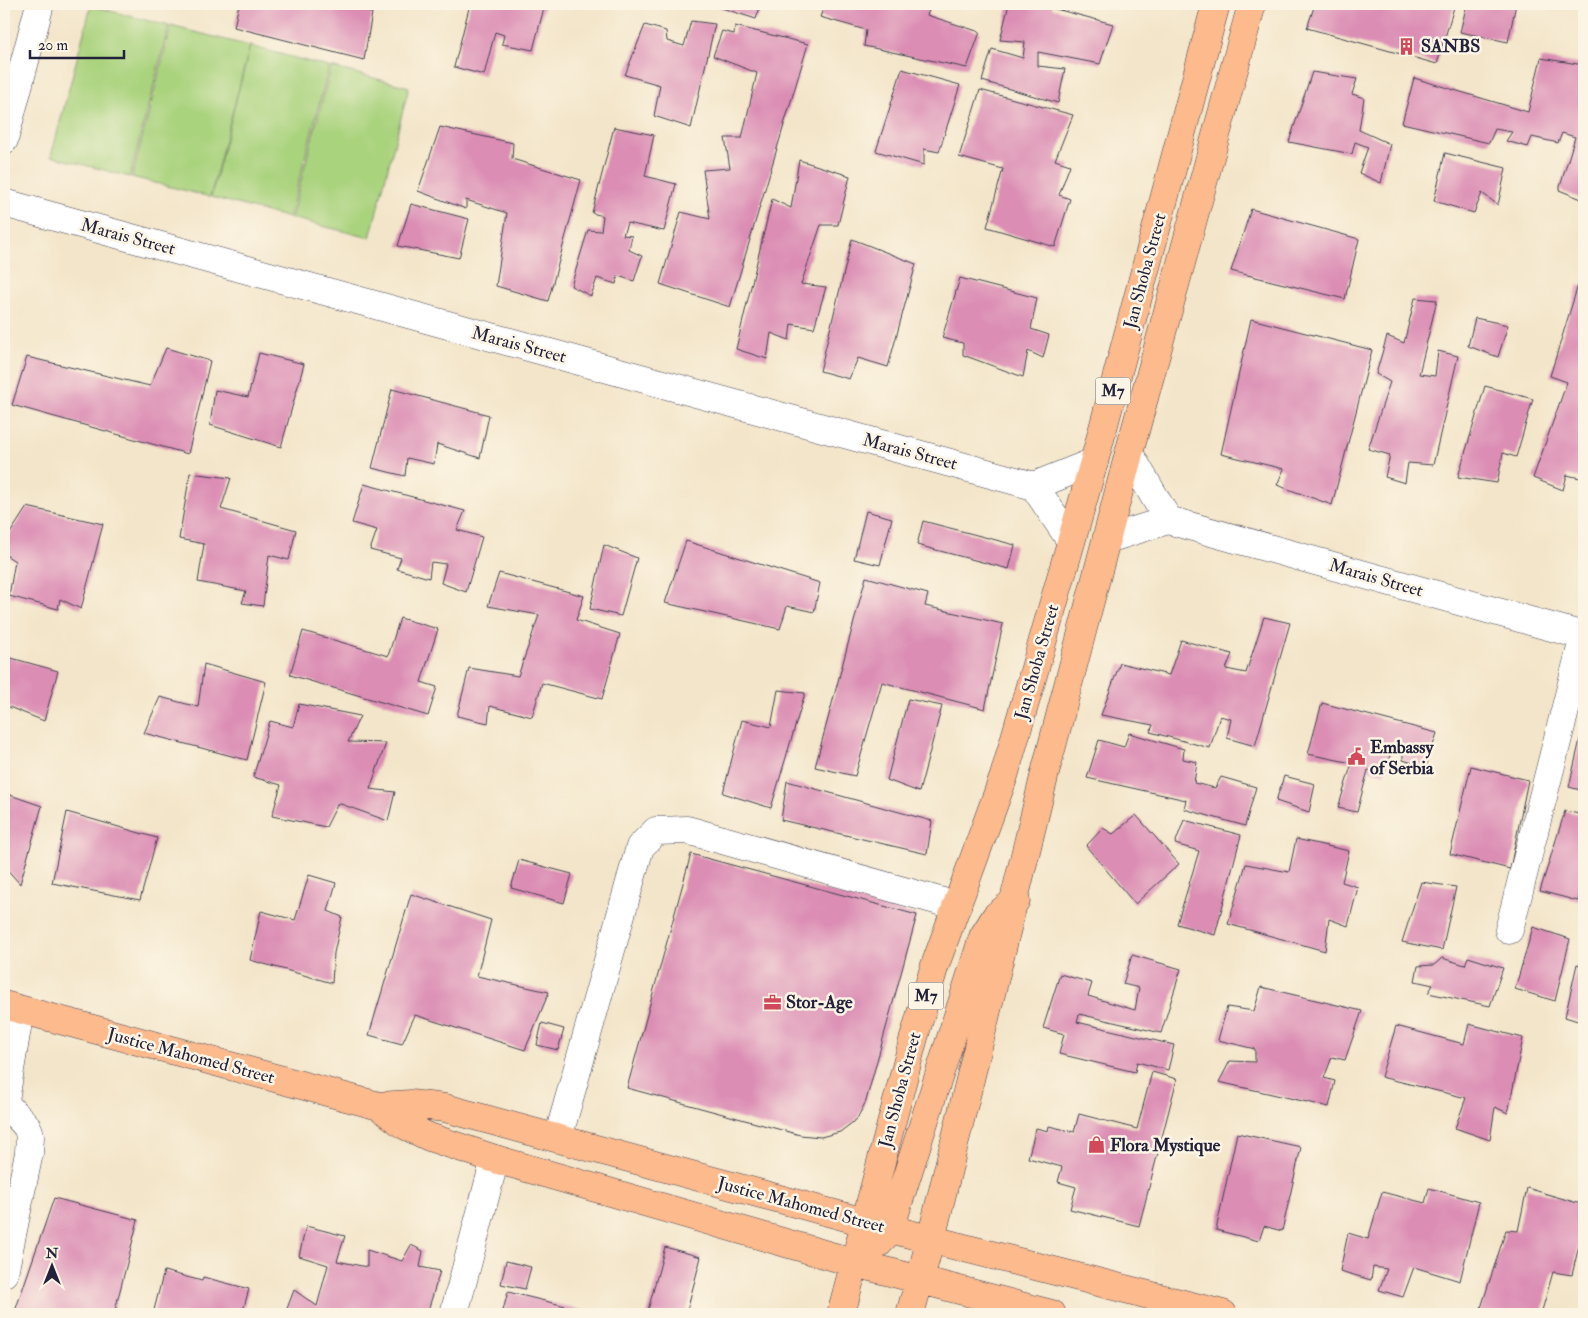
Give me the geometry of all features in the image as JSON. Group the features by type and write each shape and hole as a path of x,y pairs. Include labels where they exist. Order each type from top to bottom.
{"main road":[{"name":"Jan Shoba Street","path":"841,1314 855,1263 878,1226 913,1041 934,968 1004,776 1094,462 1216,4"},
{"name":"Jan Shoba Street","path":"910,1314 931,1239 1016,900 1046,769 1108,539 1129,453 1252,4"},
{"path":"878,1226 983,938 996,916 1016,900"},
{"name":"Justice Mahomed Street","path":"12,1007 379,1106 411,1104 445,1108 878,1226 1224,1314"},
{"name":"Justice Mahomed Street","path":"379,1106 404,1125 429,1137 496,1159 855,1263 1052,1314"}],"street":[{"path":"4,140 40,4"},
{"name":"Marais Street","path":"4,203 1034,486"},
{"path":"1108,539 1168,520 1129,453"},
{"path":"1071,542 1034,486 1094,462"},
{"name":"Marais Street","path":"1168,520 1584,636"},
{"path":"1509,930 1584,636"},
{"path":"558,1138 640,847 656,831 687,830 957,906"},
{"path":"4,1273 29,1153 30,1136 25,1122 6,1106 4,1100 12,1007"},
{"path":"454,1314 496,1159"}],"green space":[{"path":"91,6 169,26 130,177 51,156"},
{"path":"171,26 250,46 210,197 132,177"},
{"path":"250,46 329,67 289,218 211,197"},
{"path":"331,67 409,87 370,238 291,218"}],"building":[{"path":"239,4 339,4 372,13 364,60 234,27"},
{"path":"470,4 510,4 513,6 514,4 545,4 533,50 502,44 504,35 495,32 484,75 454,67"},
{"path":"709,4 761,4 756,19"},
{"path":"825,4 932,4 927,15 980,32 967,68 864,46 866,30 820,17"},
{"path":"1009,4 1053,4 1052,8 1113,24 1100,64 1038,52 1038,66 1065,69 1058,103 982,81 992,49 1023,58 1025,42 1000,40"},
{"name":"SANBS","path":"1315,4 1455,4 1437,64 1307,28"},
{"path":"1467,4 1516,4 1508,42 1460,32"},
{"path":"691,21 715,24 691,128 654,116 660,85 625,75 645,25 666,31 667,41 684,46"},
{"path":"735,26 808,44 730,307 660,284 681,212 710,219 703,170 730,168 725,138 742,138 757,73 713,56 722,31 734,34"},
{"path":"1541,58 1584,65 1584,200 1559,190 1575,137 1562,133 1558,143 1532,137 1528,147 1506,141 1512,132 1495,129 1489,143 1402,123 1414,78 1528,112"},
{"path":"902,69 960,85 939,152 924,149 924,165 876,151"},
{"path":"1312,72 1357,79 1352,94 1364,98 1359,130 1390,144 1381,183 1359,173 1368,147 1355,142 1352,154 1289,142"},
{"path":"980,90 1073,115 1055,160 1070,165 1059,195 1070,199 1055,247 987,227 1003,169 959,157"},
{"path":"440,127 513,143 512,159 581,180 548,301 496,286 507,213 466,200 466,209 418,191"},
{"path":"614,127 654,135 645,176 676,184 664,231 627,223 623,235 632,236 629,250 642,256 634,281 618,276 616,284 597,278 591,296 571,286 588,230 601,231 603,216 592,213"},
{"path":"1445,153 1506,168 1498,205 1482,193 1474,213 1434,201"},
{"path":"799,160 850,176 838,225 821,225 801,284 826,287 814,328 791,324 789,340 771,333 767,359 736,349 772,199 791,208"},
{"path":"411,204 469,219 459,258 398,246"},
{"path":"1251,209 1359,239 1345,299 1231,271"},
{"path":"852,239 916,264 888,367 858,358 849,379 820,371"},
{"path":"960,278 1037,298 1031,329 1049,335 1043,358 1028,351 1023,377 963,355 963,343 942,338"},
{"path":"1578,285 1584,287 1584,479 1567,475 1563,490 1533,478 1567,382 1550,376"},
{"path":"1415,298 1437,300 1419,374 1435,376 1438,351 1458,356 1433,465 1408,463 1405,483 1385,477 1390,455 1368,449 1390,382 1376,374 1387,336 1404,343"},
{"path":"1475,318 1508,325 1498,357 1468,346"},
{"path":"1251,319 1372,350 1332,505 1277,485 1284,469 1221,454"},
{"path":"166,348 210,361 188,454 12,405 27,357 150,386"},
{"path":"259,353 304,364 281,447 210,425 215,390 248,397"},
{"path":"1485,386 1533,399 1516,457 1503,453 1497,483 1458,477"},
{"path":"392,389 489,415 480,458 437,444 434,464 407,458 405,476 372,468"},
{"path":"190,473 231,478 221,509 296,530 289,560 269,555 263,606 242,603 246,591 198,582 204,544 179,539"},
{"path":"364,484 465,511 457,530 482,537 466,592 441,583 446,564 431,562 429,578 397,569 401,558 370,550 377,530 352,523"},
{"path":"27,507 103,524 81,609 60,599 58,609 9,596 15,561 4,554 4,549 7,538"},
{"path":"866,511 892,518 880,565 854,559"},
{"path":"923,521 1015,545 1009,569 917,545"},
{"path":"686,541 820,583 814,612 787,606 780,629 665,603"},
{"path":"604,545 637,558 621,616 590,609"},
{"path":"499,573 584,596 576,620 620,634 602,699 542,683 532,717 490,706 488,723 457,716 469,668 518,676 539,615 488,606"},
{"path":"866,577 928,594 925,606 1003,624 985,709 882,682 855,776 815,767"},
{"path":"1264,617 1290,623 1255,746 1227,738 1231,719 1220,716 1210,748 1150,732 1153,725 1101,715 1120,663 1169,675 1181,640 1232,654 1226,669 1246,673"},
{"path":"400,618 438,629 421,682 437,687 428,716 290,675 303,631 388,656"},
{"path":"4,656 58,671 44,721 4,705"},
{"path":"204,664 266,682 247,760 144,733 160,697 198,707"},
{"path":"778,690 805,693 771,808 723,793 742,720 771,727"},
{"path":"908,699 942,706 919,792 887,780"},
{"name":"Embassy of Serbia","path":"1322,703 1437,733 1426,767 1403,760 1403,749 1392,749 1384,774 1368,770 1357,812 1338,808 1352,763 1308,754"},
{"path":"299,704 360,716 348,742 386,743 370,789 395,792 388,821 338,803 326,827 272,816 281,785 253,777 270,721 293,727"},
{"path":"1582,731 1584,732 1584,791 1569,787"},
{"path":"1129,733 1184,749 1183,759 1197,762 1194,783 1215,788 1221,777 1256,787 1245,826 1184,809 1186,800 1087,778 1099,740 1124,747"},
{"path":"1471,766 1528,780 1510,869 1450,854"},
{"path":"1284,776 1315,784 1309,812 1276,801"},
{"path":"787,781 932,821 927,854 781,820"},
{"path":"4,793 42,806 20,884 4,866"},
{"path":"1565,811 1584,815 1584,880 1578,901 1540,891"},
{"path":"67,812 157,838 140,900 52,883"},
{"path":"1136,815 1179,864 1135,904 1086,846 1103,828 1113,834"},
{"path":"1184,820 1241,835 1215,935 1177,924 1199,851 1175,844"},
{"path":"1296,839 1349,851 1342,882 1358,887 1348,926 1329,919 1325,951 1228,924 1246,864 1289,872"},
{"name":"Stor-Age","path":"691,854 917,915 866,1101 857,1119 840,1132 821,1137 800,1135 627,1088"},
{"path":"519,860 572,874 564,903 511,888"},
{"path":"309,875 336,883 328,911 342,917 334,953 332,983 250,960 261,911 295,920"},
{"path":"1421,882 1456,887 1442,950 1402,942"},
{"path":"411,894 491,920 477,976 549,992 525,1050 415,1015 402,1044 369,1035"},
{"path":"1533,927 1570,939 1555,1001 1515,989"},
{"path":"1132,955 1181,969 1161,1033 1079,1014 1077,1022 1174,1045 1168,1070 1137,1062 1135,1072 1059,1054 1064,1034 1043,1028 1060,974 1092,983 1088,996 1135,1010 1139,988 1123,984"},
{"path":"1468,957 1503,968 1490,1006 1428,993 1433,985 1415,981 1418,966 1434,965 1442,958 1465,965"},
{"path":"1577,964 1584,967 1584,1023 1565,1017"},
{"path":"1261,987 1362,1011 1345,1060 1332,1057 1324,1078 1335,1081 1329,1107 1219,1082 1230,1061 1255,1062 1255,1049 1218,1040 1227,1007 1254,1011"},
{"path":"542,1023 564,1029 558,1050 537,1045"},
{"path":"1469,1024 1523,1038 1508,1113 1495,1107 1490,1140 1455,1128 1466,1098 1381,1077 1396,1026 1464,1044"},
{"name":"Flora Mystique","path":"1152,1072 1177,1079 1139,1226 1070,1209 1076,1187 1058,1182 1062,1167 1028,1158 1036,1128 1048,1131 1049,1126 1074,1132 1079,1114 1137,1129"},
{"path":"1237,1133 1301,1147 1282,1231 1264,1226 1259,1241 1216,1230"},
{"path":"1429,1188 1479,1202 1460,1281 1414,1267 1403,1297 1379,1290 1387,1269 1373,1267 1371,1280 1340,1271 1348,1233 1368,1239 1382,1192 1425,1203"},
{"path":"1527,1188 1584,1205 1584,1224 1572,1275 1553,1272 1541,1314 1479,1314 1506,1230 1518,1231"},
{"path":"54,1198 138,1220 114,1314 14,1314"},
{"path":"306,1226 345,1236 337,1261 367,1267 367,1250 402,1261 411,1245 423,1251 420,1267 440,1271 427,1314 285,1314 294,1290 317,1306 328,1265 299,1256"},
{"path":"665,1247 701,1257 686,1314 647,1314"},
{"path":"506,1261 531,1267 525,1289 501,1284"},
{"path":"164,1271 202,1281 203,1277 249,1289 242,1314 153,1314"},
{"path":"508,1292 590,1312 590,1314 502,1314"}],"place":[{"name":"SANBS","path":"1407,46"},
{"name":"Embassy of Serbia","path":"1356,757"},
{"name":"Stor-Age","path":"772,1002"},
{"name":"Flora Mystique","path":"1096,1145"}]}
